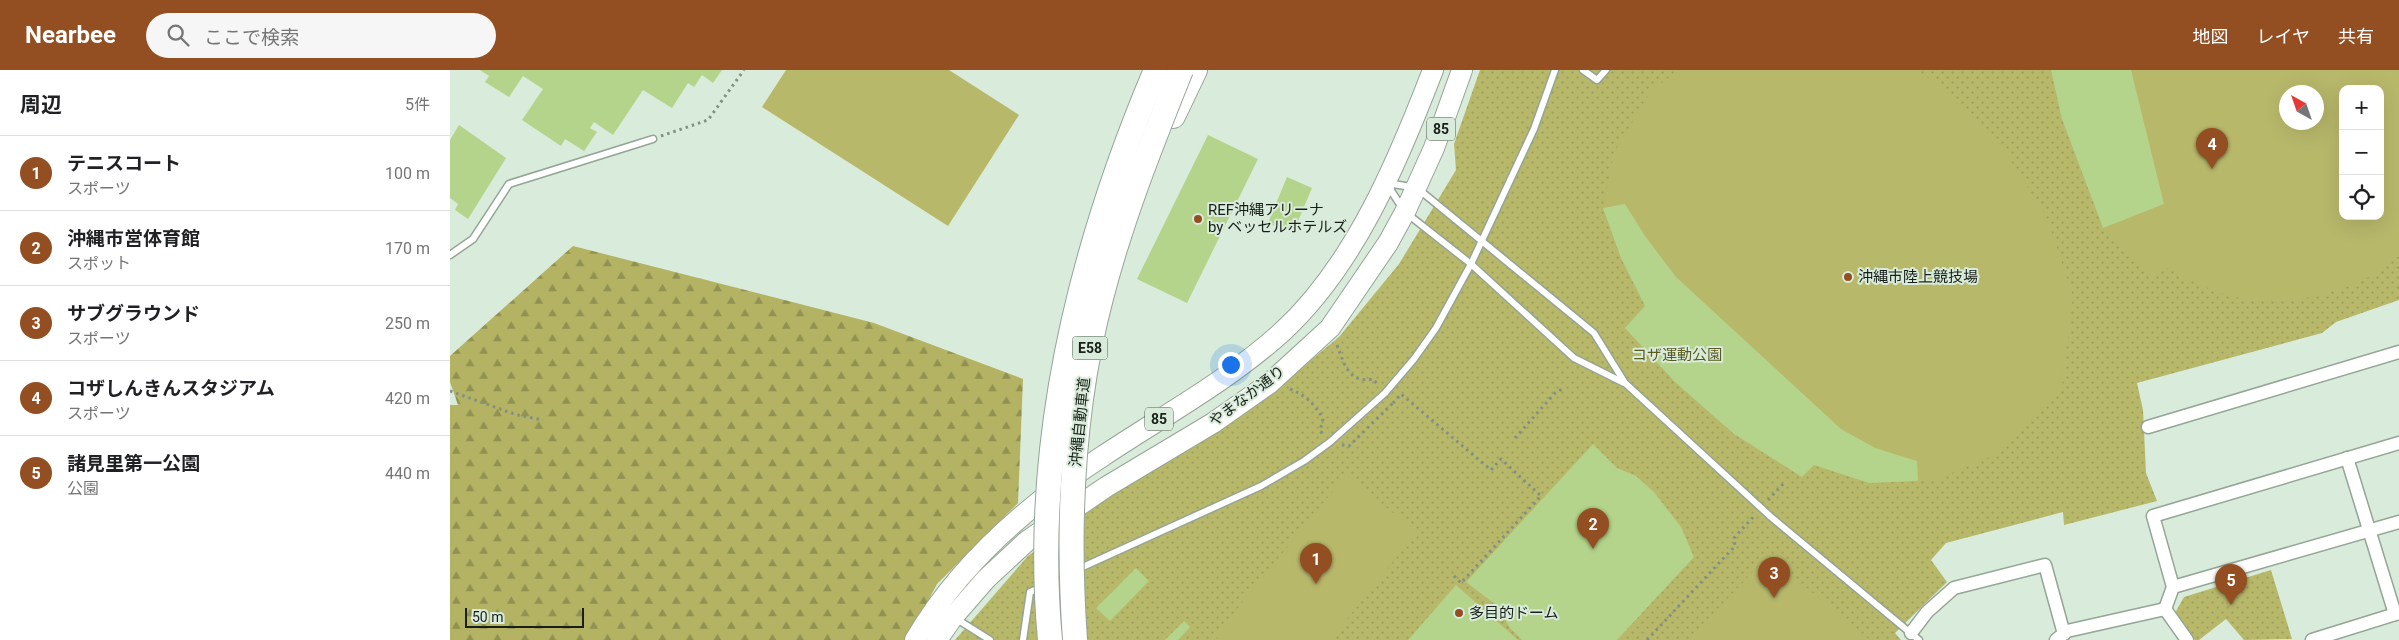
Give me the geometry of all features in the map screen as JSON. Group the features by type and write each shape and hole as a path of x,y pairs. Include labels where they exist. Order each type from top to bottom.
{"highway":[{"name":"沖縄自動車道","path":"1050,640 1046,598 1048,505 1053,436 1063,368 1079,296 1101,217 1136,117 1156,70"},
{"name":"沖縄自動車道","path":"1075,640 1072,595 1073,501 1077,437 1086,368 1101,299 1124,222 1151,143 1181,70"},
{"path":"1124,222 1195,70"}],"main road":[{"name":"やまなか通り","path":"937,640 945,612 984,551 1058,487 1236,370 1283,331 1326,284 1385,183 1408,136 1433,70"},
{"name":"やまなか通り","path":"914,640 986,579 1027,541 1106,487 1213,423 1270,383 1330,328 1388,243 1405,212 1434,148 1462,70"}],"street":[{"path":"2148,427 2399,352"},
{"path":"2164,610 2172,587 2153,516 2399,443"},
{"path":"2312,640 2397,614 2347,458"},
{"path":"2172,587 2399,522"},
{"path":"1915,637 1927,612 1954,588 2045,565 2060,638"},
{"path":"2060,638 2067,631 2164,610"},
{"path":"2164,610 2187,640"}],"lane":[{"path":"1065,576 1261,486 1304,461 1330,442 1372,406 1414,359 1436,328 1471,264 1481,238 1534,129 1555,70"},
{"path":"1583,70 1597,80 1606,70"},
{"path":"450,255 473,239 509,184 653,139"},
{"path":"1385,183 1417,188 1481,238 1594,332 1625,383 1761,508 1915,637"},
{"path":"1385,183 1405,212 1471,264 1574,358 1625,383"},
{"path":"1023,640 1030,592 1056,580"},
{"path":"945,612 990,640"}],"path":[{"path":"653,139 708,120 744,70"},
{"path":"1515,438 1555,393 1564,388"},
{"path":"1290,389 1309,399 1317,408 1323,419 1320,430 1330,442"},
{"path":"450,391 517,415 543,420"},
{"path":"1393,404 1401,394 1491,470 1501,459 1541,496 1461,583 1450,574"},
{"path":"1648,640 1735,546 1734,538 1785,482"}],"green space":[{"path":"786,70 949,70 1019,115 948,226 762,107"},
{"name":"コザ運動公園","path":"1480,70 2399,70 2399,300 2336,322 2322,333 2137,383 2143,410 2146,473 2157,501 2064,525 2063,512 1946,543 1931,560 1947,582 1895,633 1901,640 955,640 1028,556 1110,496 1218,430 1278,387 1339,337 1399,264 1456,170 1454,144"},
{"name":"沖縄市陸上競技場","path":"1679,70 1912,70 1931,79 1996,137 2047,218 2073,296 2062,387 2001,452 1935,480 1869,483 1814,465 1802,477 1734,434 1675,382 1625,328 1645,306 1621,258 1603,208 1614,153 1651,91"},
{"path":"2051,70 2399,70 2399,256 2361,281 2336,290 2291,300 2250,300 2209,289 2168,268 2150,278 2103,228 2062,119"},
{"path":"573,246 874,323 1023,379 1018,503 937,584 907,640 450,640 450,405 458,405 450,382 450,356"},
{"path":"1346,475 1417,532 1330,640 1220,640 1215,636"},
{"path":"1768,556 1870,640 1688,640"},
{"path":"2271,570 2292,639 2244,640 2226,619 2199,640 2195,640 2175,613 2184,597"}],"building":[{"path":"480,70 722,70 713,83 702,75 694,87 688,83 672,108 643,90 613,135 594,122 590,128 597,132 584,151 565,139 561,146 522,120 543,89 523,76 509,97 485,82 489,76"},
{"path":"2051,70 2131,70 2164,204 2103,228 2062,119"},
{"path":"459,125 506,158 468,219 455,210 458,204 450,198 450,140"},
{"name":"REF沖縄アリーナ by ベッセルホテルズ","path":"1208,135 1258,159 1187,303 1137,279"},
{"path":"1287,177 1312,188 1293,233 1268,223"},
{"path":"1625,204 1645,236 1676,277 1841,429 1875,448 1917,461 1918,481 1869,483 1814,465 1802,477 1734,434 1675,382 1625,328 1645,306 1621,258 1603,208"},
{"path":"1593,444 1617,468 1636,476 1654,492 1681,527 1694,557 1617,640 1522,640 1510,628 1496,605 1466,582"},
{"path":"1136,568 1149,581 1110,621 1096,608"},
{"name":"多目的ドーム","path":"1456,585 1518,640 1408,640"},
{"path":"1184,621 1190,627 1178,640 1165,640"}],"place":[{"name":"コザしんきんスタジアム","path":"2212,169"},
{"name":"REF沖縄アリーナ by ベッセルホテルズ","path":"1198,219"},
{"name":"沖縄市陸上競技場","path":"1848,277"},
{"name":"沖縄市営体育館","path":"1593,549"},
{"name":"テニスコート","path":"1316,584"},
{"name":"サブグラウンド","path":"1774,598"},
{"name":"諸見里第一公園","path":"2231,605"},
{"name":"多目的ドーム","path":"1459,613"}]}
